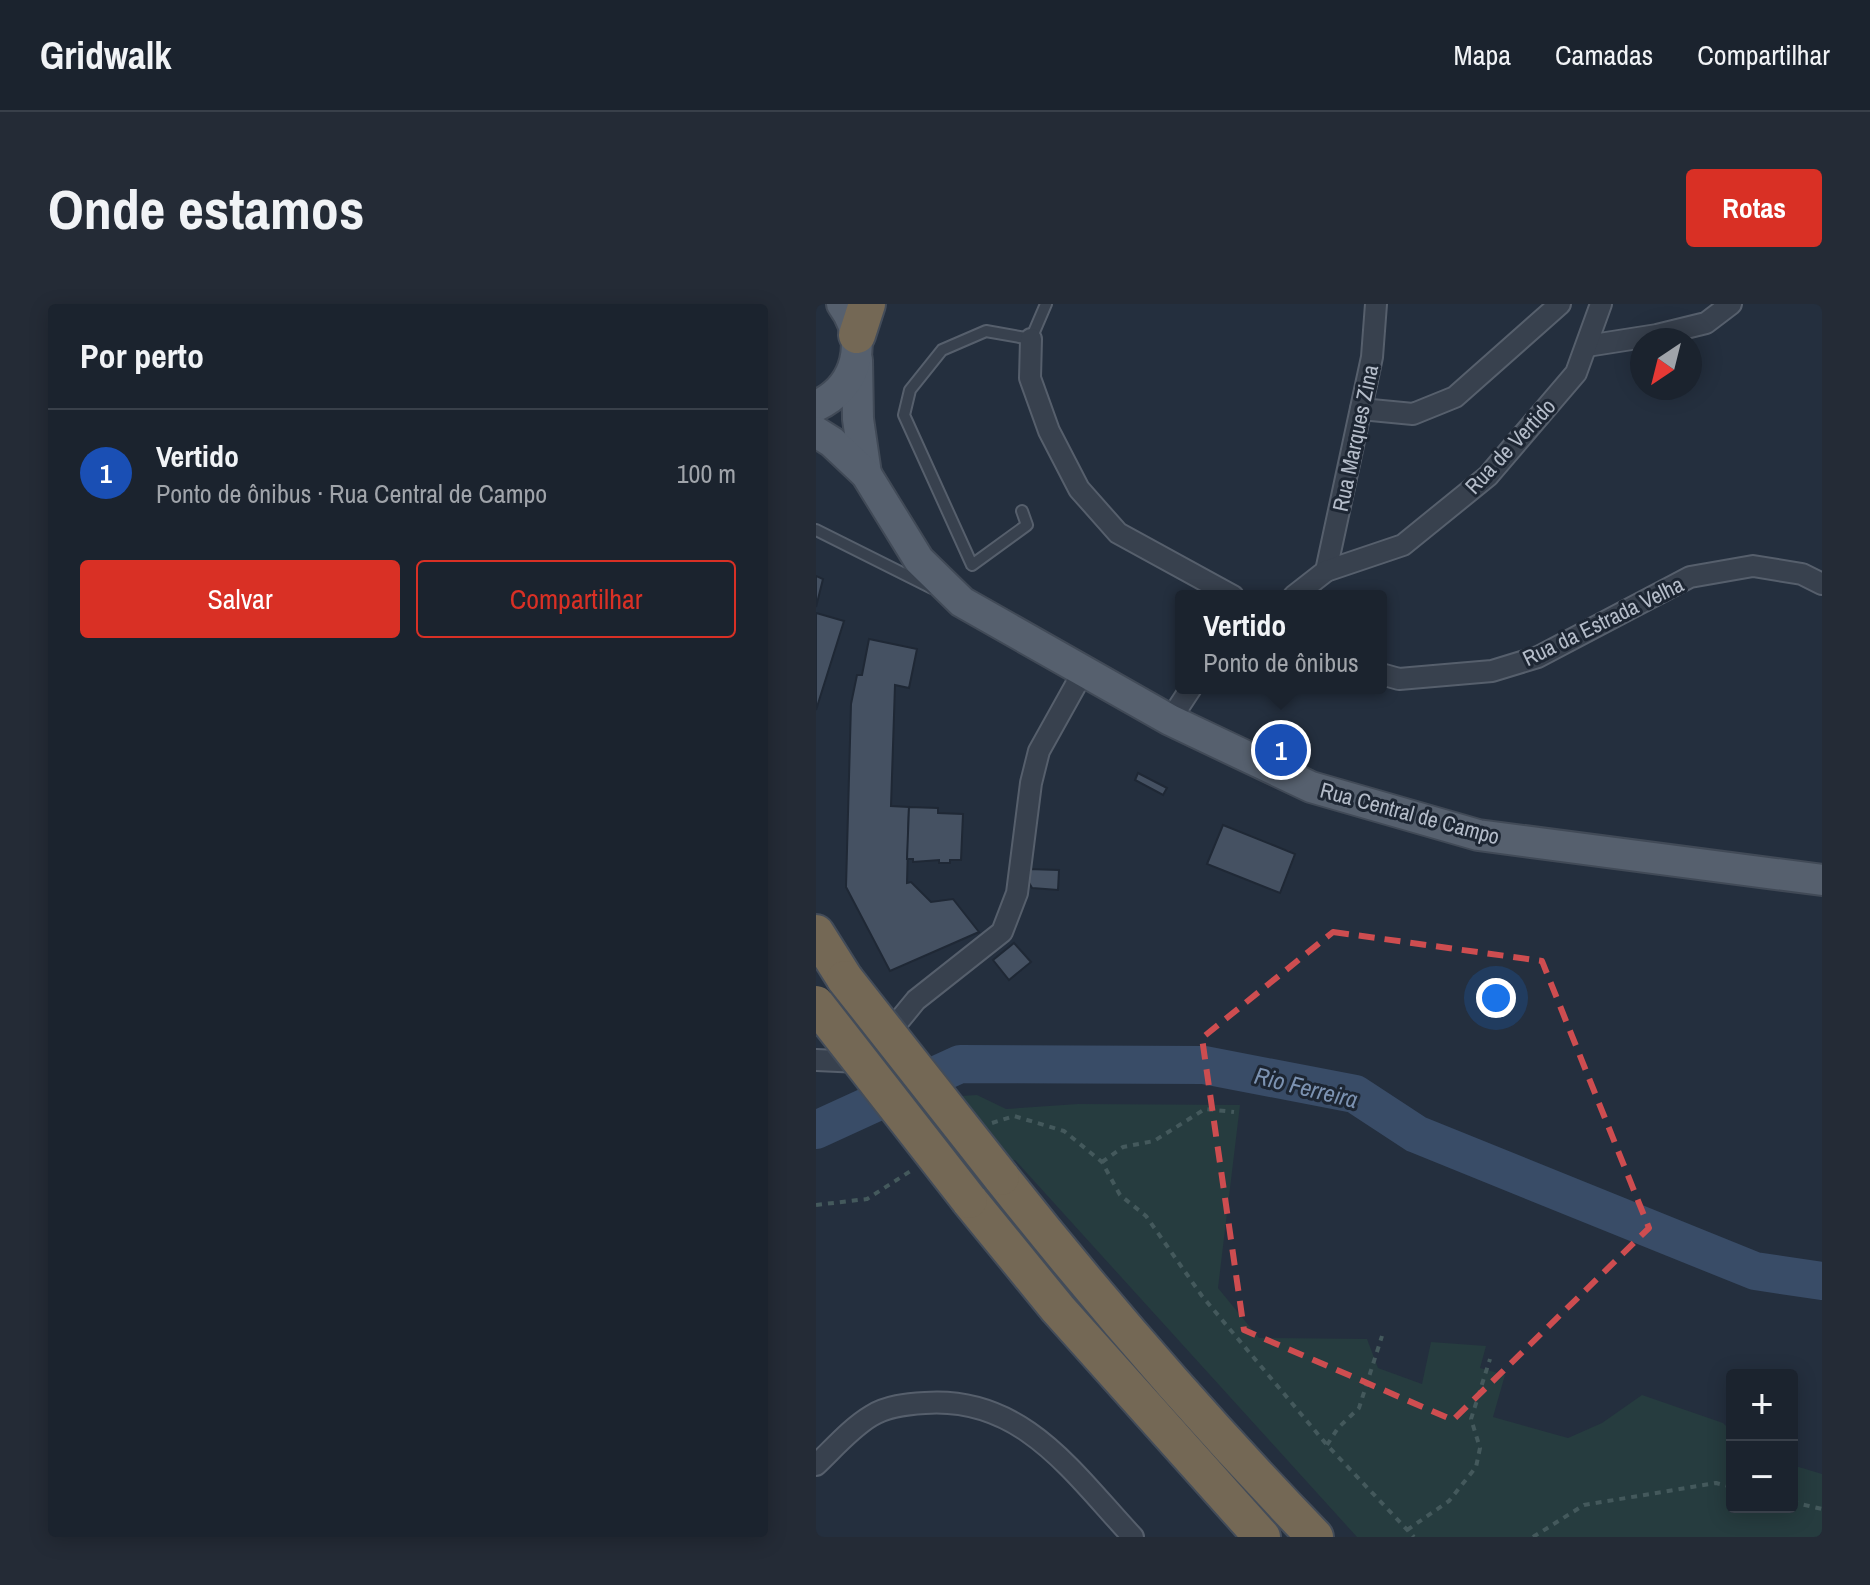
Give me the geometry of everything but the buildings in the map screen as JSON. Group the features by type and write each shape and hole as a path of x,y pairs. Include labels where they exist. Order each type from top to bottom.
{"highway":[{"path":"816,933 845,979 1085,1284 1315,1537"},
{"path":"816,1004 1058,1309 1262,1537"}],"main road":[{"path":"816,406 836,394 849,379 856,326"},
{"name":"Rua Central de Campo","path":"856,326 858,419 866,474"},
{"name":"Rua Central de Campo","path":"816,432 832,442 866,474 919,560 962,602 1170,720 1311,787 1478,835 1822,880"}],"street":[{"name":"Rua Marques Zina","path":"1326,571 1372,357 1376,304"},
{"path":"1361,409 1413,414 1455,397 1560,304"},
{"name":"Rua de Vertido","path":"1302,590 1326,571 1403,545 1488,476 1576,373 1601,304"},
{"path":"1587,346 1657,335 1706,323 1731,304"},
{"path":"1031,339 1030,378 1049,431 1079,489 1118,533 1222,590"},
{"name":"Rua da Estrada Velha","path":"1387,676 1399,679 1492,671 1538,657 1690,577 1753,566 1802,574 1822,584"},
{"path":"816,1060 860,1062 916,1000 1002,932 1017,893 1031,783 1039,751 1083,672"},
{"path":"1170,720 1187,694"},
{"path":"816,1465 872,1415 900,1405 952,1401 994,1412 1038,1437 1133,1537"}],"lane":[{"path":"1022,511 1027,525 972,565 904,415 910,390 942,350 986,331 1031,339 1046,304"},
{"path":"816,530 962,602"}],"path":[{"path":"1234,1112 1205,1109 1154,1141 1123,1147 1102,1162 1120,1195 1146,1216 1202,1296 1327,1445 1414,1537"},
{"path":"1327,1445 1338,1428 1359,1408 1382,1336"},
{"path":"1407,1530 1449,1501 1476,1467 1480,1448 1471,1419 1490,1359"},
{"path":"1533,1537 1584,1505 1716,1483 1726,1486"},
{"path":"1798,1503 1822,1509"}],"highlighted area":[{"path":"1333,932 1542,961 1649,1228 1453,1420 1244,1330 1202,1038"}],"green space":[{"path":"977,1095 1006,1109 1078,1104 1240,1105 1218,1288 1259,1338 1367,1339 1378,1368 1422,1384 1431,1342 1486,1346 1480,1368 1505,1375 1493,1417 1568,1438 1602,1423 1642,1395 1723,1423 1726,1426 1726,1513 1798,1513 1798,1467 1822,1474 1822,1537 1357,1537 1015,1160 1001,1164 945,1097"}],"waterway":[{"name":"Rio Ferreira","path":"816,1130 960,1064 1204,1065 1355,1094 1416,1134 1755,1271 1822,1281"}],"place":[{"name":"Vertido","path":"1281,750"}]}
